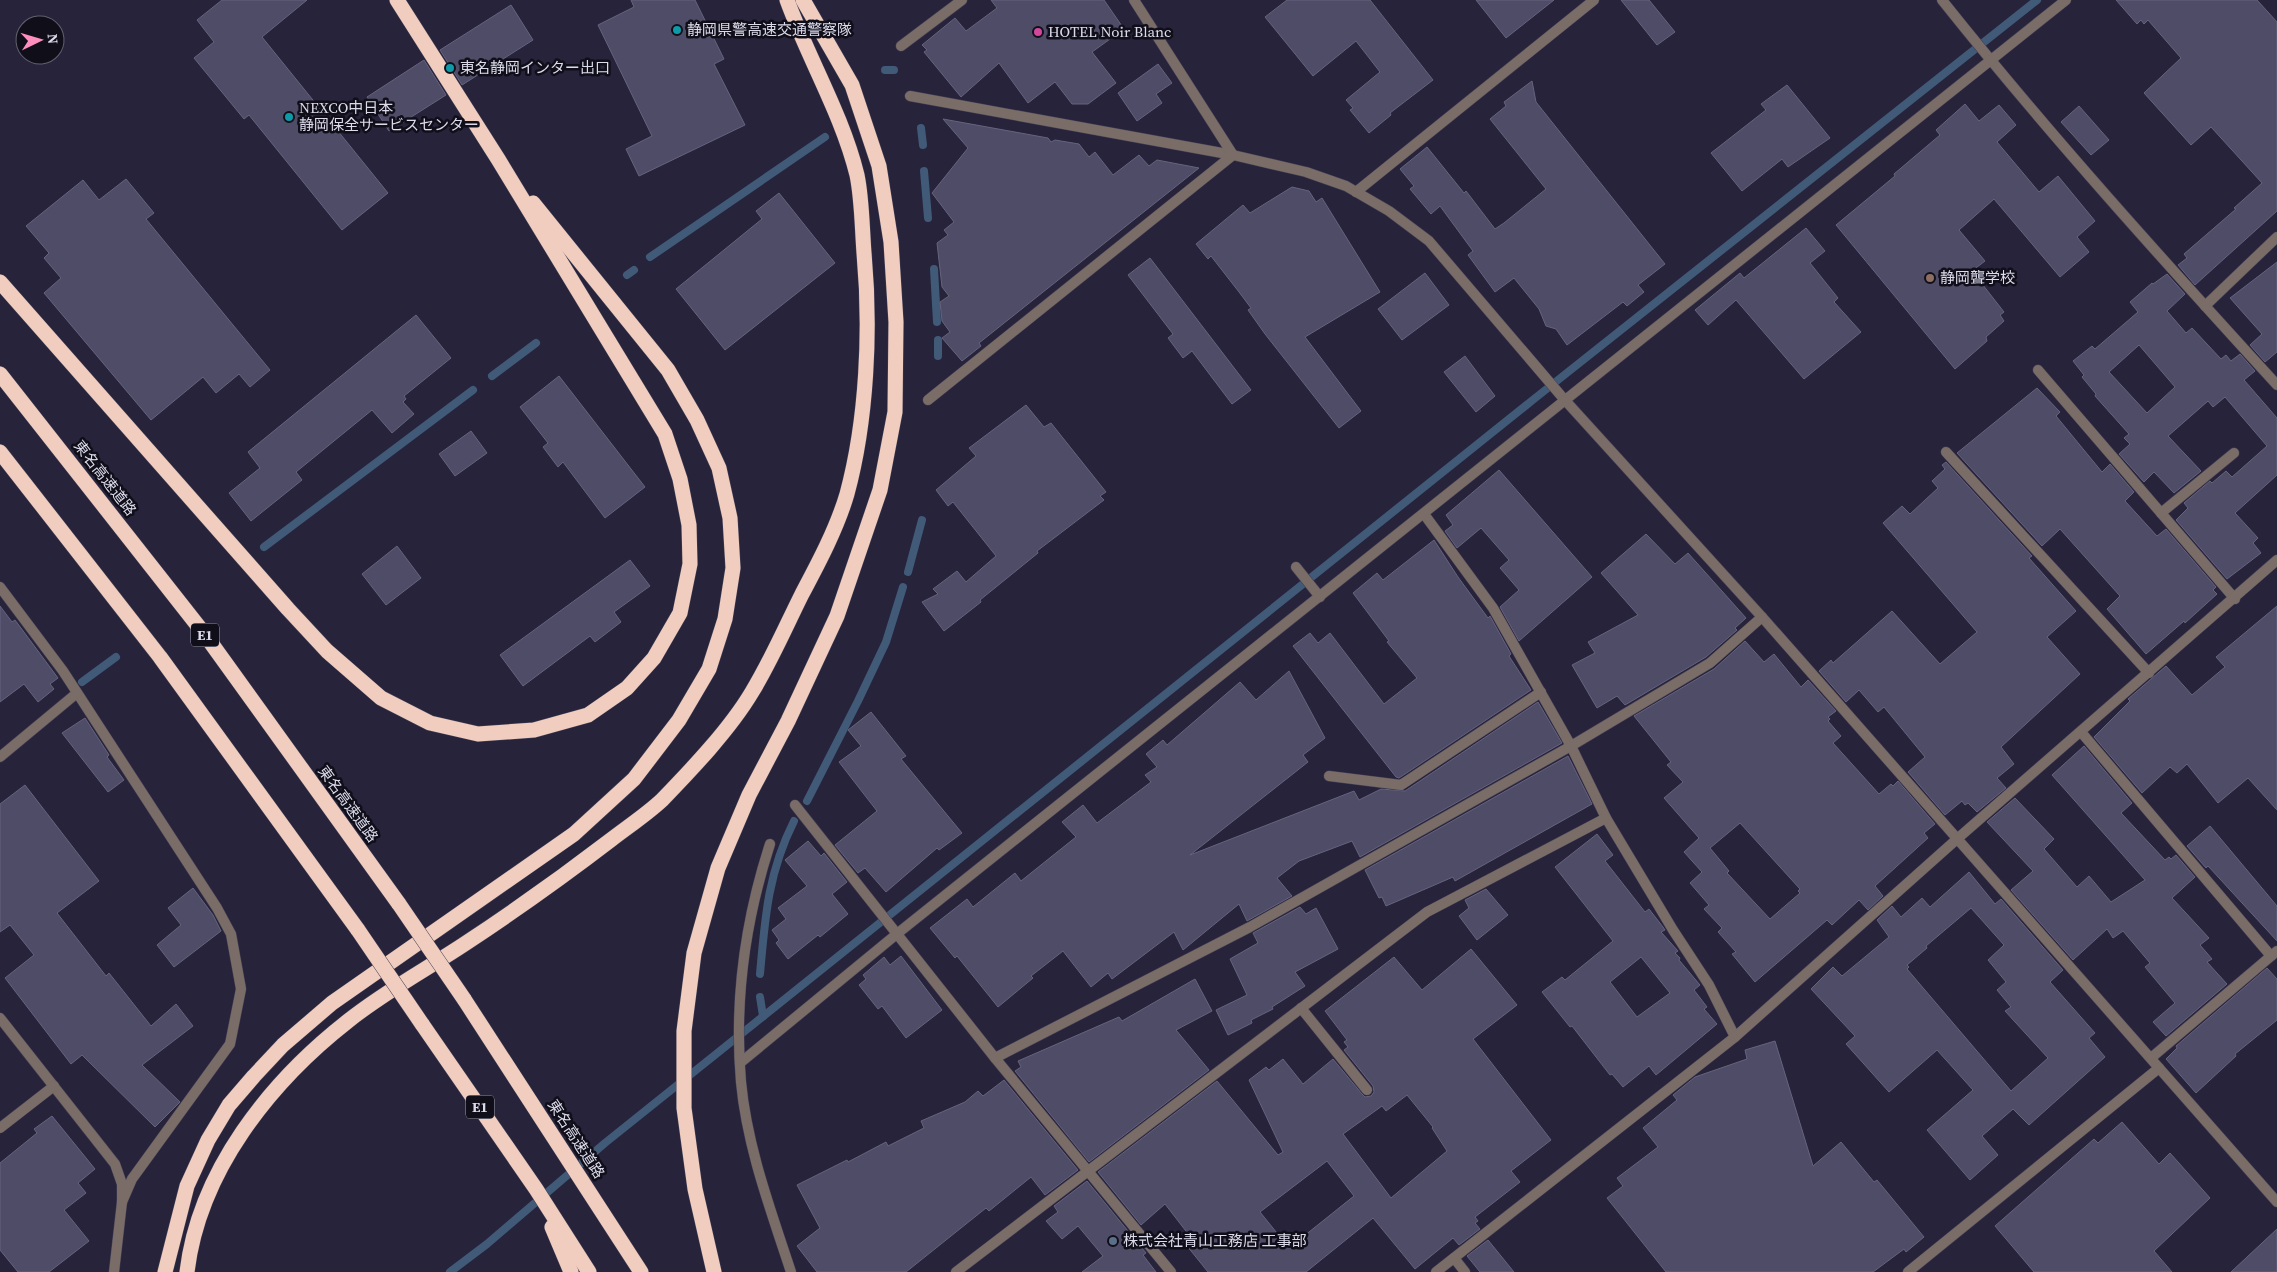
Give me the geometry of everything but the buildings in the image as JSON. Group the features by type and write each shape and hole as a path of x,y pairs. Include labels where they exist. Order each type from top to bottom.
{"highway":[{"path":"0,282 288,609 328,651 381,698 430,723 478,734 534,730 588,715 628,688 654,658 680,613 690,564 689,524 680,479 665,434 498,159 397,0"},
{"path":"187,1272 189,1256 201,1215 219,1173 238,1138 262,1105 287,1076 315,1048 351,1018 469,941 579,865 658,804 703,756 751,693 822,556 846,495 864,404 868,294 857,176 839,123 798,32 787,0"},
{"path":"714,1272 695,1189 684,1099 684,1031 694,953 718,868 749,795 788,721 837,616 880,490 895,412 896,312 891,242 879,166 852,85 803,0"},
{"path":"165,1272 186,1186 208,1140 229,1104 283,1045 332,1003 574,834 634,779 679,720 709,669 725,619 733,568 730,518 719,468 698,420 668,370 498,159"},
{"name":"東名高速道路","path":"0,374 206,636 398,904 464,998 641,1272"},
{"name":"E1","path":"0,452 160,657 358,930 536,1190 549,1213"},
{"path":"549,1213 571,1272"},
{"path":"549,1213 590,1272"}],"street":[{"path":"901,46 962,0"},
{"path":"1134,0 1232,155"},
{"path":"1356,192 1594,0"},
{"path":"1942,0 1989,58 2205,306 2277,385"},
{"path":"740,1059 1318,594 1424,514 1564,399 1989,58 2066,0"},
{"path":"910,96 1232,155 1306,172 1346,186 1389,211 1430,240 1564,399 1762,617 2277,1202"},
{"path":"928,400 1232,155"},
{"path":"2205,306 2277,237"},
{"path":"2038,370 2235,599"},
{"path":"1946,452 2149,673"},
{"path":"2161,513 2234,453"},
{"path":"1424,514 1493,608 1571,746 1606,818 1673,930 1709,985 1735,1037"},
{"path":"1436,1272 1735,1037 1957,839 2235,599 2277,560"},
{"path":"1296,568 1318,594"},
{"path":"0,587 77,693 217,908 231,934 241,989 230,1044 132,1179 122,1202"},
{"path":"995,1058 1250,927 1571,746 1710,663 1762,617"},
{"path":"1329,776 1401,785 1541,692"},
{"path":"0,757 77,693"},
{"path":"2081,732 2274,954 2151,1058"},
{"path":"796,805 995,1058 1171,1272"},
{"path":"956,1272 1427,912 1606,818"},
{"path":"770,844 758,882 743,956 738,1015 741,1083 750,1136 791,1272"},
{"path":"1301,1008 1367,1090"},
{"path":"0,1018 115,1164 122,1184 122,1202 114,1272"},
{"path":"1908,1272 2159,1068"},
{"path":"0,1128 54,1086"},
{"path":"1454,1258 1465,1272"}],"waterway":[{"path":"450,1272 487,1244 605,1143 1534,399 2037,0"},
{"path":"885,70 894,70"},
{"path":"921,128 923,145"},
{"path":"650,257 825,137"},
{"path":"924,171 928,218"},
{"path":"934,269 937,322"},
{"path":"627,275 634,270"},
{"path":"938,340 938,356"},
{"path":"492,376 536,343"},
{"path":"264,547 473,390"},
{"path":"908,572 922,520"},
{"path":"807,801 886,642 903,587"},
{"path":"82,682 116,657"},
{"path":"760,974 766,914 773,877 785,840 794,821"},
{"path":"760,997 763,1016"}],"place":[{"name":"静岡県警高速交通警察隊","path":"677,30"},
{"name":"HOTEL Noir Blanc","path":"1038,32"},
{"name":"東名静岡インター出口","path":"450,68"},
{"name":"NEXCO中日本 静岡保全サービスセンター","path":"289,117"},
{"name":"静岡聾学校","path":"1930,278"},
{"name":"株式会社青山工務店 工事部","path":"1113,1241"}]}
